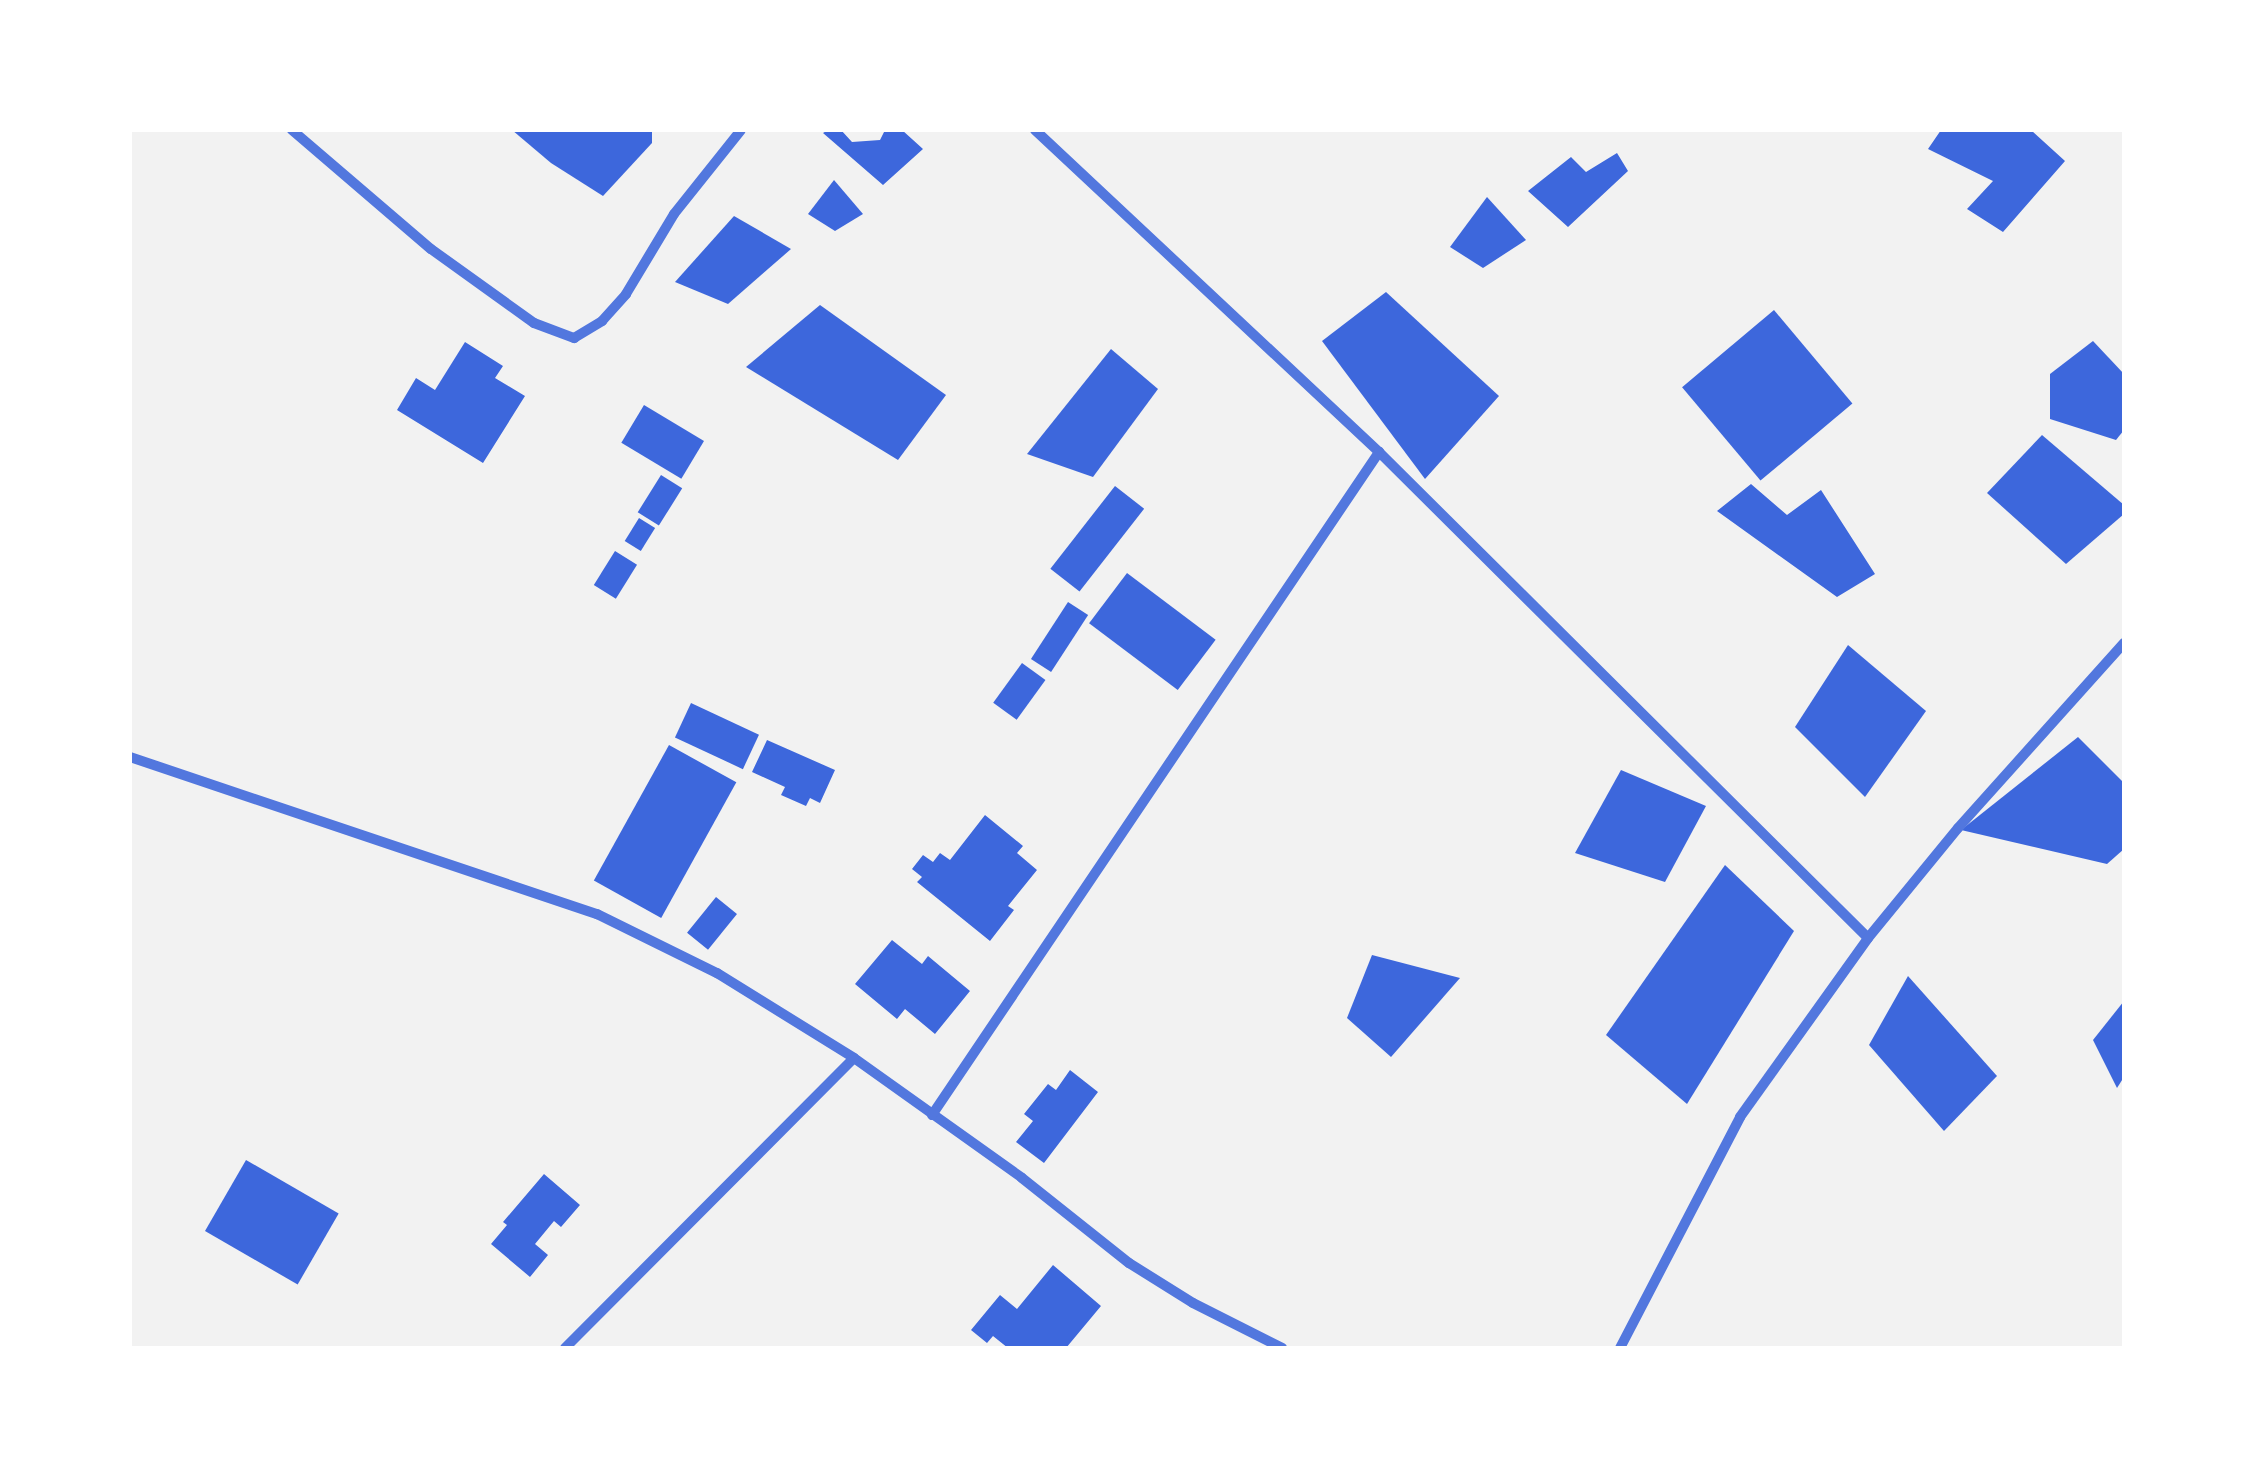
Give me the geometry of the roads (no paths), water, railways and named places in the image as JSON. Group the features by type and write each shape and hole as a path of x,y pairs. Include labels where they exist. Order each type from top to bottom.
{"street":[{"path":"292,130 431,250 534,323 574,338 602,321 626,294 674,214 740,130"},
{"path":"1035,130 1379,452 1868,938"},
{"path":"932,1115 1379,452"},
{"path":"1620,1348 1740,1117 1868,938 1958,828 2124,643"},
{"path":"130,757 598,914 716,973 854,1058 1022,1178 1129,1262 1192,1303 1282,1348"},
{"path":"565,1348 854,1058"}]}
